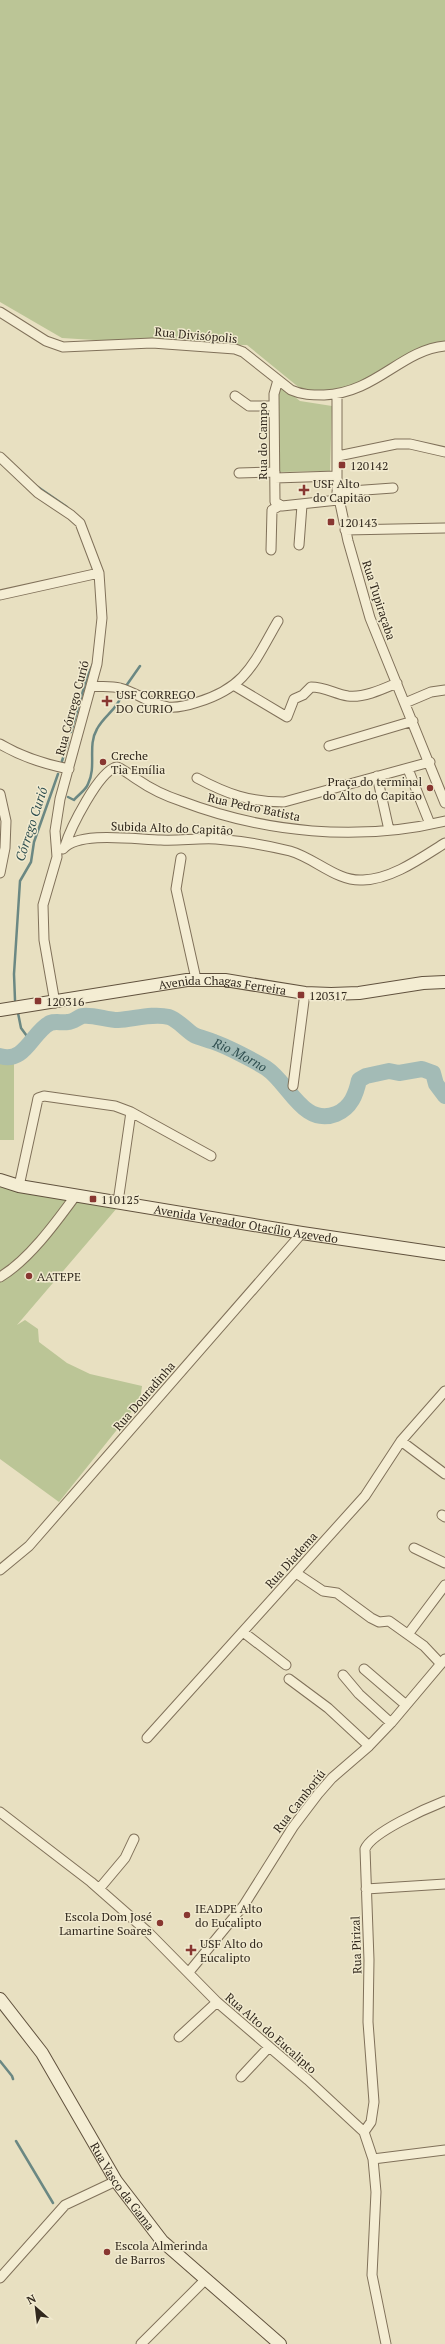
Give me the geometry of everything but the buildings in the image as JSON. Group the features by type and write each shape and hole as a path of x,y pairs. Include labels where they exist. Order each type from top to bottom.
{"main road":[{"name":"Avenida Chagas Ferreira","path":"0,1010 196,979 225,980 304,995 359,993 423,983 445,982"},
{"name":"Avenida Vereador Otacílio Azevedo","path":"0,1180 19,1186 302,1233 445,1254"},
{"name":"Rua Vasco da Gama","path":"0,1999 42,2053 116,2181 162,2241 280,2344"}],"street":[{"name":"Rua Divisópolis","path":"0,312 46,340 63,347 152,343 235,349 243,352 278,380 299,394 337,395 362,387 413,357 432,348 445,346"},
{"name":"Rua do Campo","path":"277,504 275,475 274,394 278,380"},
{"name":"Rua Tupiraçaba","path":"337,395 338,456 336,476 338,496 346,530 370,618 430,762 445,803"},
{"path":"235,396 249,406 274,406"},
{"path":"338,456 396,444 410,444 445,452"},
{"name":"Rua Córrego Curió","path":"0,457 38,493 71,514 80,523 99,573 102,618 92,686 60,799 55,831 57,857 43,905 42,922 55,1002"},
{"path":"239,473 336,476"},
{"path":"271,550 272,510 277,504 302,505 338,496 393,488"},
{"path":"299,545 302,505"},
{"path":"346,530 445,528"},
{"path":"0,595 99,573"},
{"path":"92,686 119,688 137,697 169,707 189,704 214,697 234,686 243,678 278,620"},
{"path":"234,686 287,717 294,699 303,695 311,687 323,687 348,696 380,690 397,683"},
{"path":"405,702 431,692 445,690"},
{"path":"328,746 413,721"},
{"path":"0,744 21,756 44,764 69,769"},
{"path":"196,778 223,792 264,802 284,802 430,762"},
{"name":"Rua Pedro Batista","path":"66,846 78,814 103,778 108,772 117,767 153,790 222,815 285,828 358,833 389,830 445,821"},
{"path":"408,769 430,824"},
{"path":"377,776 389,830"},
{"path":"0,794 6,821 5,848 0,873"},
{"name":"Subida Alto do Capitão","path":"66,846 75,842 97,838 161,840 216,839 265,846 292,852 312,859 349,879 363,880 392,872 417,860 445,843"},
{"path":"57,857 66,846"},
{"path":"181,858 176,889 196,979"},
{"path":"293,1086 304,995"},
{"path":"19,1186 38,1098 44,1096 114,1106 130,1112 211,1156"},
{"path":"118,1202 130,1112"},
{"path":"0,1277 8,1272 33,1247 76,1195"},
{"name":"Rua Douradinha","path":"0,1570 29,1546 302,1233"},
{"name":"Rua Diadema","path":"147,1738 365,1496 401,1441 445,1391"},
{"path":"401,1441 445,1474"},
{"path":"414,1548 445,1563"},
{"path":"296,1573 323,1591 337,1593 370,1618 379,1622 389,1621 409,1633 443,1662"},
{"path":"409,1633 445,1585"},
{"path":"243,1632 286,1665"},
{"name":"Rua Camboriú","path":"189,1972 244,1905 289,1832 318,1794 332,1778 369,1746 391,1723 443,1662"},
{"path":"364,1669 406,1705"},
{"path":"343,1675 358,1694 391,1723"},
{"path":"289,1679 328,1708 369,1746"},
{"name":"Rua Pirizal","path":"364,2132 371,2122 374,2102 368,2041 369,1960 364,1860 367,1844 411,1816 445,1801"},
{"name":"Rua Alto do Eucalipto","path":"0,1812 99,1889 189,1972 217,2002 364,2132 373,2159 376,2207 372,2244 372,2274 386,2344"},
{"path":"99,1889 125,1858 134,1839"},
{"path":"366,1889 445,1884"},
{"path":"179,2037 217,2002"},
{"path":"241,2077 269,2047"},
{"path":"373,2159 445,2150"},
{"path":"0,2278 65,2205 116,2181"},
{"path":"141,2344 206,2279"}],"green space":[{"path":"0,0 445,0 445,342 434,343 384,377 350,395 307,394 247,345 158,344 62,338 0,302"},
{"path":"281,386 300,401 332,406 330,471 279,472 277,391"},
{"path":"0,1061 14,1061 14,1140 0,1140"},
{"path":"0,1184 117,1208 17,1325 25,1320 38,1329 39,1342 67,1363 90,1374 142,1386 140,1401 59,1502 0,1459"}],"waterway":[{"name":"Córrego Curió","path":"35,485 67,507"},
{"name":"Córrego Curió","path":"71,732 87,677 93,664"},
{"path":"126,686 140,666"},
{"path":"68,797 74,800 87,786 92,770 92,749 94,736 100,724 116,706 121,697"},
{"name":"Córrego Curió","path":"62,761 68,742"},
{"name":"Córrego Curió","path":"15,1000 14,974 20,881 31,862 34,842 58,774"},
{"name":"Córrego Curió","path":"18,1013 21,1028 32,1043"},
{"name":"Rio Morno","path":"0,1056 9,1057 16,1055 28,1046 44,1027 52,1022 70,1022 82,1016 95,1016 118,1020 163,1016 176,1020 194,1035 226,1047 266,1068 297,1102 314,1114 324,1116 336,1114 346,1108 352,1100 359,1080 366,1076 389,1071 399,1073 422,1069 433,1073 436,1084 445,1096"},
{"path":"0,2061 13,2079"},
{"path":"16,2141 53,2203"}],"place":[{"name":"120142","path":"342,465"},
{"name":"USF Alto do Capitão","path":"304,490"},
{"name":"120143","path":"331,522"},
{"name":"USF CORREGO DO CURIO","path":"107,701"},
{"name":"Creche Tia Emília","path":"103,762"},
{"name":"Praça do terminal do Alto do Capitão","path":"430,788"},
{"name":"120317","path":"301,995"},
{"name":"120316","path":"38,1001"},
{"name":"110125","path":"93,1199"},
{"name":"AATEPE","path":"29,1276"},
{"name":"IEADPE Alto do Eucalipto","path":"187,1915"},
{"name":"Escola Dom José Lamartine Soares","path":"160,1923"},
{"name":"USF Alto do Eucalipto","path":"191,1950"},
{"name":"Escola Almerinda de Barros","path":"107,2252"}]}
